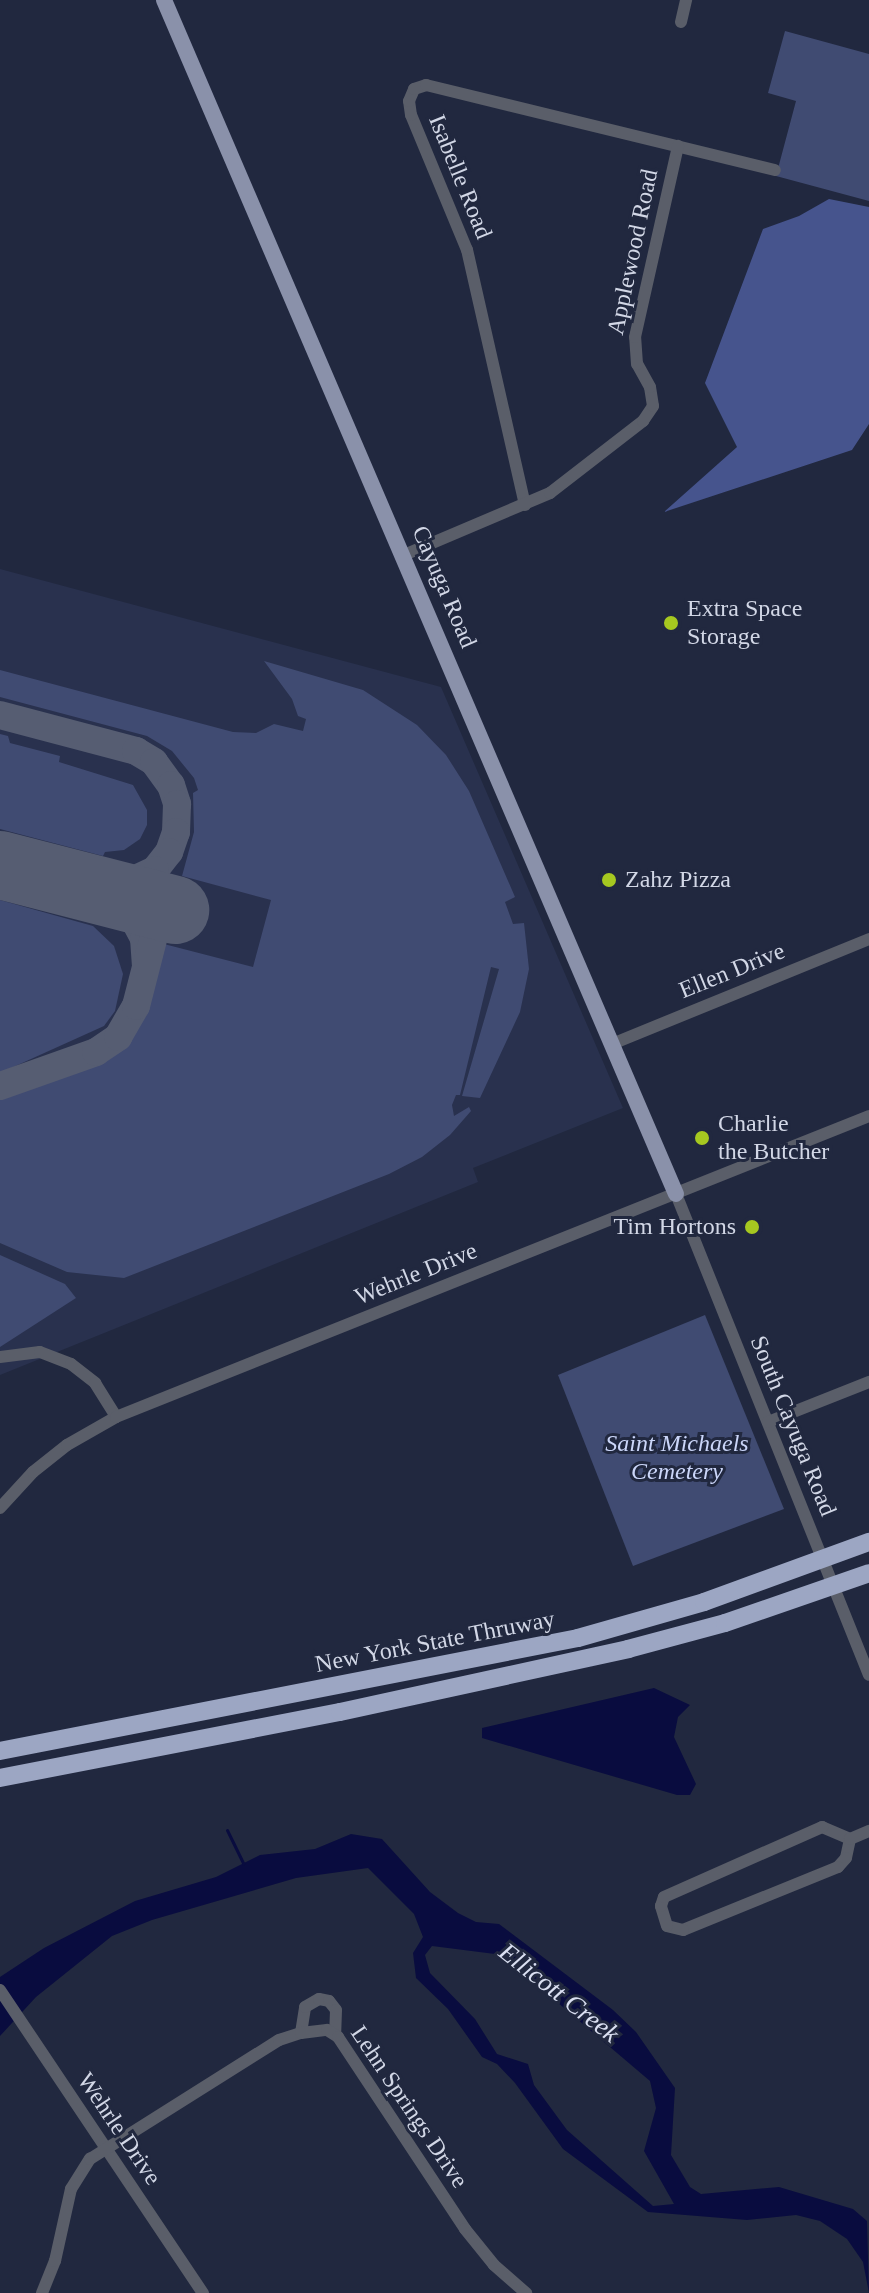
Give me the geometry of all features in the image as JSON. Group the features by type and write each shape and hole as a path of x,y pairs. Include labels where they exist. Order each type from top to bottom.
{"highway":[{"name":"New York State Thruway","path":"0,1751 578,1638 704,1602 860,1546"},
{"name":"New York State Thruway","path":"0,1778 340,1712 613,1653 725,1623 866,1574"}],"main road":[{"name":"Cayuga Road","path":"164,0 676,1194"}],"street":[{"path":"681,22 686,0"},
{"name":"Isabelle Road","path":"525,505 467,250 415,127 411,94 426,85 775,170"},
{"name":"Applewood Road","path":"404,555 550,493 643,421 653,406 650,387 637,364 635,337 678,146"},
{"name":"Ellen Drive","path":"612,1044 869,939"},
{"name":"Wehrle Drive","path":"0,1508 33,1472 67,1445 116,1417 869,1116"},
{"name":"South Cayuga Road","path":"676,1194 869,1675"},
{"path":"0,1357 40,1352 71,1364 95,1383 116,1417"},
{"path":"768,1422 869,1382"},
{"path":"850,1839 846,1858 838,1867 683,1930 674,1930 663,1918 661,1906 664,1897 822,1827 850,1839 869,1831"},
{"name":"Wehrle Drive","path":"0,1990 203,2293"},
{"path":"301,2033 305,2007 319,1999 329,2001 336,2010 335,2033"},
{"name":"Lehn Springs Drive","path":"42,2293 55,2261 71,2189 90,2159 279,2040 327,2030 335,2033 465,2229 494,2265 526,2293"}],"shaded area":[{"path":"829,199 869,207 869,424 852,450 664,512 737,447 705,383 763,229 799,216"},
{"path":"0,569 441,687 623,1108 473,1168 478,1182 0,1375"}],"green space":[{"path":"785,31 869,54 869,201 776,176 796,101 768,93"},
{"path":"264,661 363,690 417,725 446,755 469,791 515,897 505,902 513,924 524,923 529,969 520,1012 480,1098 462,1096 499,969 491,967 460,1095 456,1095 452,1105 454,1116 469,1107 471,1111 450,1135 422,1157 389,1174 124,1278 67,1272 0,1243 0,1099 100,1063 126,1046 144,1018 164,944 253,967 271,900 182,876 194,832 193,793 198,790 194,778 172,751 147,736 0,697 0,670 233,732 256,733 274,724 303,731 306,719 298,716 292,699"},
{"path":"0,734 8,736 10,743 60,756 59,762 133,785 147,810 147,825 140,839 124,850 105,852 103,856 0,829"},
{"path":"0,900 93,926 114,946 123,974 115,1011 104,1026 0,1073"},
{"path":"0,1255 65,1284 76,1298 0,1347"},
{"name":"Saint Michaels Cemetery","path":"705,1315 784,1509 633,1566 558,1375"}],"water":[{"path":"654,1688 690,1705 678,1717 674,1737 696,1784 690,1795 677,1795 482,1738 482,1728"},
{"name":"Ellicott Creek","path":"351,1834 382,1839 430,1892 458,1913 476,1922 499,1924 613,2010 636,2032 675,2088 671,2155 690,2187 701,2194 779,2187 853,2209 867,2221 869,2293 863,2262 847,2239 820,2221 796,2215 747,2220 648,2212 563,2149 515,2083 497,2064 482,2057 448,2009 416,1978 413,1953 423,1937 414,1914 368,1868 296,1878 152,1920 112,1936 36,1997 0,2036 0,1977 44,1948 135,1901 216,1877 260,1855 315,1849","holes":["432,1946 495,1954 524,1974 650,2081 656,2108 644,2151 674,2204 653,2206 567,2130 534,2085 528,2064 497,2054 475,2019 430,1973 425,1955"]}],"waterway":[{"path":"227,1830 243,1863"}],"taxiway":[{"path":"0,715 136,751 154,762 171,785 177,804 176,832 169,852 155,870 119,887 66,882"},
{"path":"90,890 113,898 130,912 144,938 146,964"},
{"path":"0,1086 96,1052 118,1037 136,1006 153,940"}],"runway":[{"path":"0,865 175,910"}],"place":[{"name":"Extra Space Storage","path":"671,623"},
{"name":"Zahz Pizza","path":"609,880"},
{"name":"Charlie the Butcher","path":"702,1138"},
{"name":"Tim Hortons","path":"752,1227"}]}
